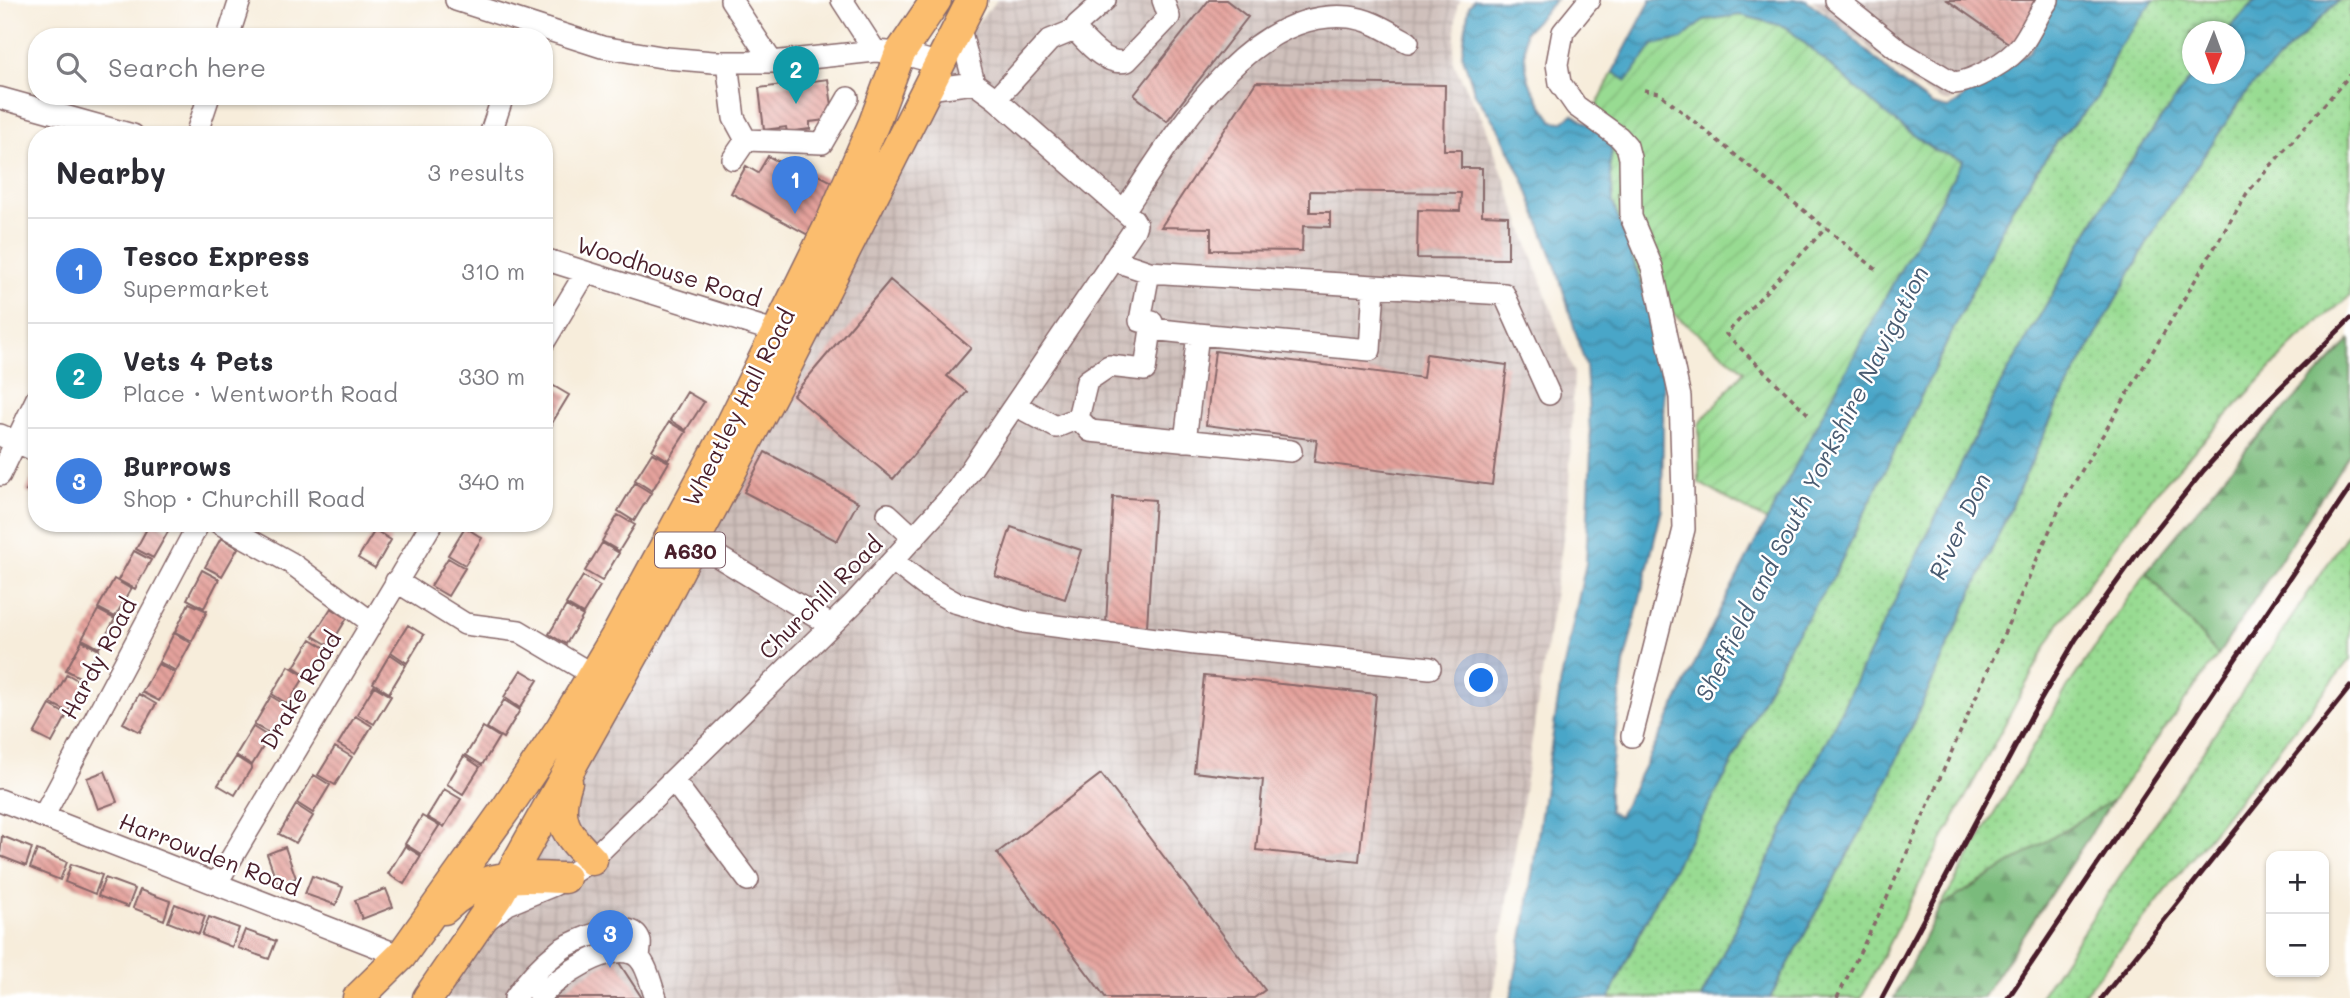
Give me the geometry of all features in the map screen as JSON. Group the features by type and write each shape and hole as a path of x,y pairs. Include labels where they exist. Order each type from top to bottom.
{"highway":[{"name":"Wheatley Hall Road","path":"428,998 508,877 648,631 694,542 912,63 936,0"},
{"name":"Wheatley Hall Road","path":"358,998 405,950 508,807 593,675 731,425 832,220 874,123 912,63 965,13"},
{"path":"575,759 564,791 564,828 592,860"},
{"path":"405,950 457,896 486,880 508,877 565,878"}],"street":[{"path":"231,28 240,0"},
{"path":"456,0 519,28"},
{"path":"731,0 772,62"},
{"path":"842,0 912,63"},
{"path":"1077,29 1077,25 1105,0"},
{"path":"1077,29 1085,40 1110,61 1126,61 1169,17 1163,0"},
{"path":"1589,0 1563,32 1557,64 1560,83 1576,106 1619,137 1627,146 1630,158 1631,217 1651,267 1680,397 1684,529 1632,736"},
{"path":"1836,0 1900,51 1954,83 1964,83 1975,78 2020,47 2048,0"},
{"path":"965,13 974,83"},
{"name":"Churchill Road","path":"470,937 508,904 554,885 592,860 831,625 956,491 1113,260 1130,218 1191,114 1243,56 1291,26 1325,16 1367,21 1408,42"},
{"path":"996,99 1049,40 1077,29"},
{"path":"553,36 667,58 727,62 912,63 974,83 996,99 1130,218"},
{"path":"727,62 734,118 746,140"},
{"path":"0,98 101,126"},
{"path":"746,140 822,143 848,98"},
{"path":"200,126 206,105"},
{"path":"493,126 500,105"},
{"path":"733,159 746,140"},
{"path":"1113,260 1149,272 1504,295 1549,394"},
{"name":"Woodhouse Road","path":"553,263 777,332"},
{"path":"553,327 586,272"},
{"path":"1078,418 1087,381 1109,366 1145,370 1152,323 1140,321 1149,272"},
{"path":"1151,329 1370,350 1374,286"},
{"path":"1185,441 1198,334"},
{"path":"1015,405 1056,427 1078,418"},
{"path":"0,475 8,438 28,410"},
{"path":"1078,418 1090,432 1290,451"},
{"path":"8,438 28,447"},
{"path":"888,514 914,538"},
{"name":"Hardy Road","path":"43,817 187,532"},
{"path":"235,532 291,563 371,622"},
{"name":"Drake Road","path":"216,884 426,532"},
{"path":"694,542 831,625"},
{"path":"893,561 924,585 954,602 1024,622 1195,644 1430,668"},
{"path":"396,581 465,624 519,631 593,675"},
{"path":"673,780 748,880"},
{"name":"Harrowden Road","path":"0,800 216,884 405,950"},
{"path":"515,998 537,969 563,948 589,935 616,930 629,931 636,935 640,942 639,958 656,998"},
{"path":"539,998 554,981 589,961 608,954 622,953 639,958"}],"path":[{"path":"1837,998 1886,900 2060,507 2247,193 2350,75"},
{"path":"1644,90 1659,93 1877,270"},
{"path":"1808,414 1726,334 1826,228"}],"shaded area":[{"path":"997,0 1461,0 1457,6 1453,62 1485,124 1574,373 1568,507 1492,998 428,998 941,64"},
{"path":"1812,0 2049,0 2027,47 1948,103 1915,86"}],"green space":[{"path":"2154,0 2256,0 2236,21 2182,21 2182,84 2186,84 2115,184 1999,387 1701,998 1609,998 1656,899 1726,775 1790,644 1834,576 2011,210 2057,141 2096,100 2118,48"},
{"path":"2339,0 2350,0 2350,296 2297,340 2158,490 2059,623 1861,998 1770,998 1881,794 2056,408 2160,220 2249,89"},
{"path":"1741,15 1786,27 1934,150 1963,160 1892,285 1767,521 1699,483 1699,424 1744,371 1643,289 1613,203 1610,163 1613,141 1589,121 1613,72 1627,81 1653,44 1682,39 1703,20"},
{"path":"2350,340 2350,453 2218,655 2146,572 2247,449"},
{"path":"2350,530 2350,659 2081,998 2039,998"},
{"path":"2146,572 2218,655 2113,800 1940,907 2067,688"},
{"path":"2113,800 1982,998 1894,998 1940,907"}],"water":[{"name":"Sheffield and South Yorkshire Navigation","path":"1474,0 1556,0 1525,32 1525,59 1529,80 1553,121 1562,122 1573,114 1613,141 1610,163 1613,203 1664,356 1662,509 1624,664 1609,788 1609,811 1619,816 1721,608 1813,432 1963,160 1934,150 1889,117 1786,27 1741,15 1704,20 1682,39 1653,45 1627,81 1613,72 1651,0 1806,0 1835,21 1899,81 1932,105 1948,109 1968,92 2030,51 2055,0 2154,0 2118,48 2096,100 2057,141 2011,210 1834,576 1790,644 1726,775 1656,899 1609,998 1511,998 1561,680 1586,563 1591,450 1586,367 1557,270 1524,181 1499,129 1475,94 1462,54 1469,6"},
{"name":"River Don","path":"2256,0 2339,0 2249,89 2160,220 2056,408 1881,794 1770,998 1701,998 1999,387 2115,184 2186,84 2245,84 2245,21 2236,21"}],"building":[{"path":"1209,0 1226,0 1248,17 1167,121 1134,95"},
{"path":"1947,0 2047,0 2014,47"},
{"path":"828,79 834,119 810,122 810,129 787,132 786,127 764,130 759,88"},
{"path":"1256,82 1445,85 1444,150 1461,150 1461,168 1482,168 1482,215 1508,216 1508,259 1417,258 1418,210 1460,211 1461,193 1310,191 1310,212 1330,212 1330,227 1303,226 1302,251 1211,250 1211,228 1161,227"},
{"path":"768,156 796,171 800,165 836,184 808,235 731,193 746,166 758,173"},
{"path":"890,280 971,348 947,376 967,392 893,479 793,395"},
{"path":"1215,351 1423,378 1426,354 1507,365 1492,485 1314,462 1317,440 1206,425"},
{"path":"553,386 569,395 553,421"},
{"path":"687,392 704,402 686,430 670,420"},
{"path":"669,422 686,432 668,460 652,450"},
{"path":"765,452 858,502 837,541 744,492"},
{"path":"652,453 669,462 652,491 635,480"},
{"path":"635,483 651,493 634,521 618,511"},
{"path":"1113,497 1155,500 1147,626 1106,624"},
{"path":"618,515 635,525 619,551 602,541"},
{"path":"1011,527 1081,550 1065,599 995,576"},
{"path":"145,532 168,532 153,558 136,549"},
{"path":"374,532 391,540 375,568 358,558"},
{"path":"462,532 473,532 482,538 465,565 448,555"},
{"path":"221,538 238,548 222,576 205,567"},
{"path":"602,543 619,553 602,581 585,571"},
{"path":"134,551 151,560 135,589 118,580"},
{"path":"448,558 465,568 448,596 431,586"},
{"path":"202,570 219,579 204,608 187,599"},
{"path":"583,576 600,586 583,614 566,604"},
{"path":"114,579 131,589 115,617 98,608"},
{"path":"189,603 207,611 192,641 175,632"},
{"path":"566,606 583,616 566,644 549,634"},
{"path":"331,608 347,618 330,646 313,636"},
{"path":"98,610 115,619 99,648 82,639"},
{"path":"408,625 424,635 407,663 391,652"},
{"path":"174,633 191,643 176,671 159,662"},
{"path":"311,639 327,649 310,677 294,667"},
{"path":"82,641 99,650 83,679 66,670"},
{"path":"390,654 406,665 389,693 373,683"},
{"path":"158,664 175,673 159,701 142,692"},
{"path":"289,666 305,676 288,704 272,694"},
{"path":"521,670 538,680 520,708 504,697"},
{"path":"67,674 84,684 68,712 51,703"},
{"path":"1204,676 1376,694 1359,861 1256,850 1263,780 1194,772"},
{"path":"374,686 391,696 374,724 357,714"},
{"path":"139,694 156,704 140,732 123,723"},
{"path":"271,696 288,707 271,734 254,725"},
{"path":"504,700 520,710 503,738 487,728"},
{"path":"50,705 67,715 52,743 34,734"},
{"path":"355,716 372,726 355,754 338,744"},
{"path":"253,727 269,737 252,765 236,755"},
{"path":"483,727 499,737 482,765 466,755"},
{"path":"335,747 352,757 335,785 318,775"},
{"path":"464,756 480,767 463,794 447,784"},
{"path":"236,757 252,767 235,795 218,785"},
{"path":"105,771 117,802 98,809 87,778"},
{"path":"1101,774 1265,990 1254,998 1106,998 997,853"},
{"path":"314,775 330,785 313,813 297,803"},
{"path":"444,789 461,799 444,827 427,817"},
{"path":"296,805 313,816 296,843 279,834"},
{"path":"422,816 439,826 421,854 405,844"},
{"path":"2,836 32,848 26,866 0,856"},
{"path":"405,846 421,856 404,884 388,874"},
{"path":"285,847 296,878 278,885 267,854"},
{"path":"37,850 67,862 60,880 30,868"},
{"path":"71,864 102,875 95,894 65,882"},
{"path":"312,876 343,887 336,905 305,894"},
{"path":"105,878 135,889 128,907 98,896"},
{"path":"386,889 393,907 362,919 355,900"},
{"path":"140,890 170,901 164,920 133,908"},
{"path":"175,904 205,916 199,934 168,922"},
{"path":"209,917 239,928 232,947 202,935"},
{"path":"245,930 276,941 269,959 238,948"},
{"path":"616,958 642,998 554,998 578,979"}],"railway":[{"path":"1882,998 2032,715 2076,639 2139,551 2204,470 2266,402 2350,319"},
{"path":"2008,998 2350,488"},
{"path":"2102,998 2350,687"}],"place":[{"name":"Vets 4 Pets","path":"796,104"},
{"name":"Tesco Express","path":"795,214"},
{"name":"Burrows","path":"610,968"}]}
